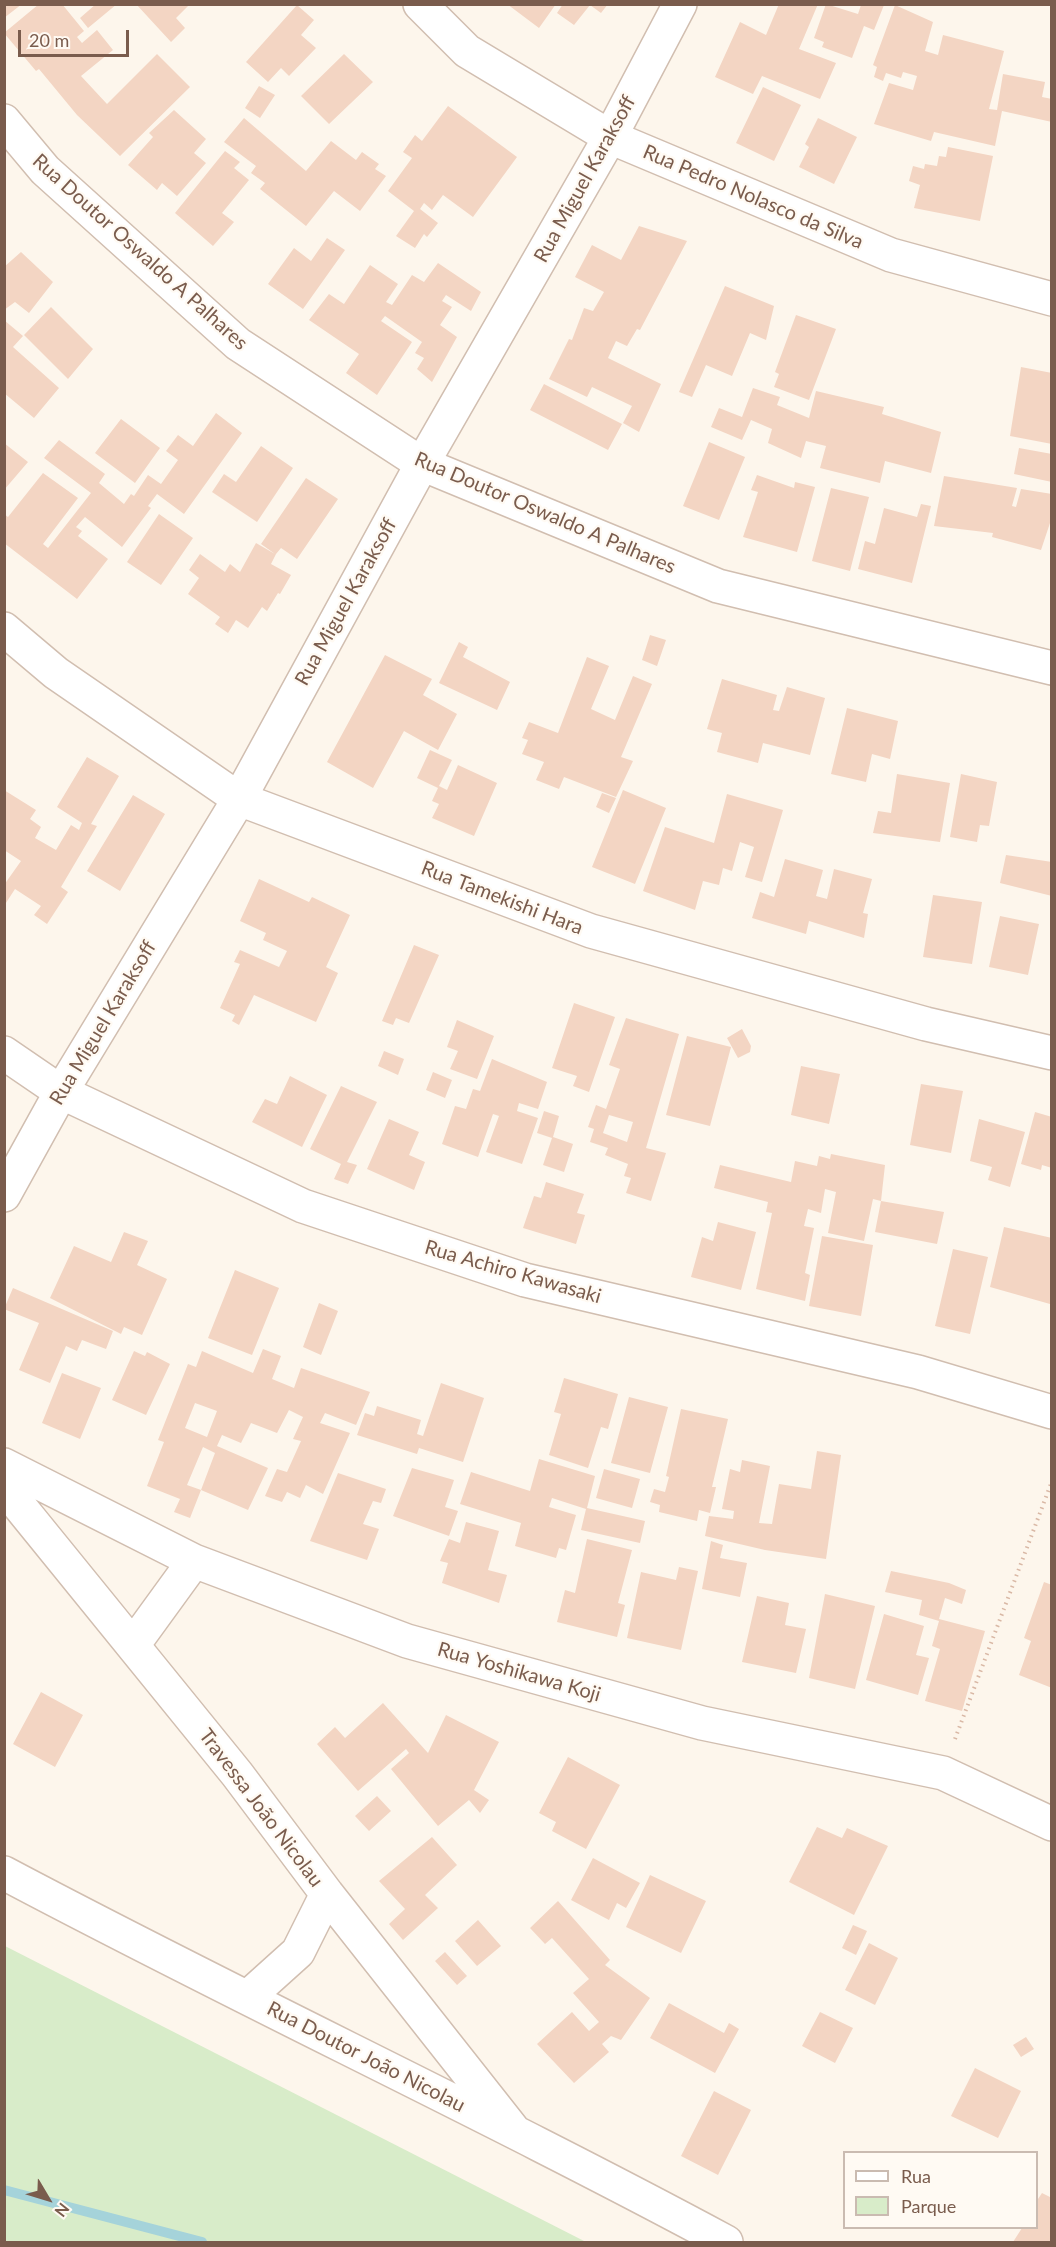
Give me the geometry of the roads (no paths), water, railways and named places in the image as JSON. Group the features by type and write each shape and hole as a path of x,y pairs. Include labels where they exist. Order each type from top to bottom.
{"street":[{"name":"Rua Pedro Nolasco da Silva","path":"420,4 467,51 610,137 891,255 1052,298"},
{"name":"Rua Miguel Karaksoff","path":"4,1195 61,1092 239,799 422,464 610,137 680,4"},
{"name":"Rua Doutor Oswaldo A Palhares","path":"4,120 45,170 238,344 422,464 718,586 1052,668"},
{"name":"Rua Tamekishi Hara","path":"4,629 56,673 239,799 591,931 926,1024 1052,1053"},
{"name":"Rua Achiro Kawasaki","path":"4,1053 61,1092 303,1206 525,1280 918,1372 1052,1412"},
{"name":"Rua Yoshikawa Koji","path":"4,1465 194,1561 407,1641 702,1723 943,1773 1052,1824"},
{"name":"Travessa João Nicolau","path":"4,1487 237,1774 327,1894 514,2131"},
{"path":"133,1645 194,1561"},
{"name":"Rua Doutor João Nicolau","path":"4,1873 145,1948 248,1997 514,2131 726,2242"},
{"path":"248,1997 298,1952 327,1894"}],"waterway":[{"path":"4,2190 202,2242"}]}
